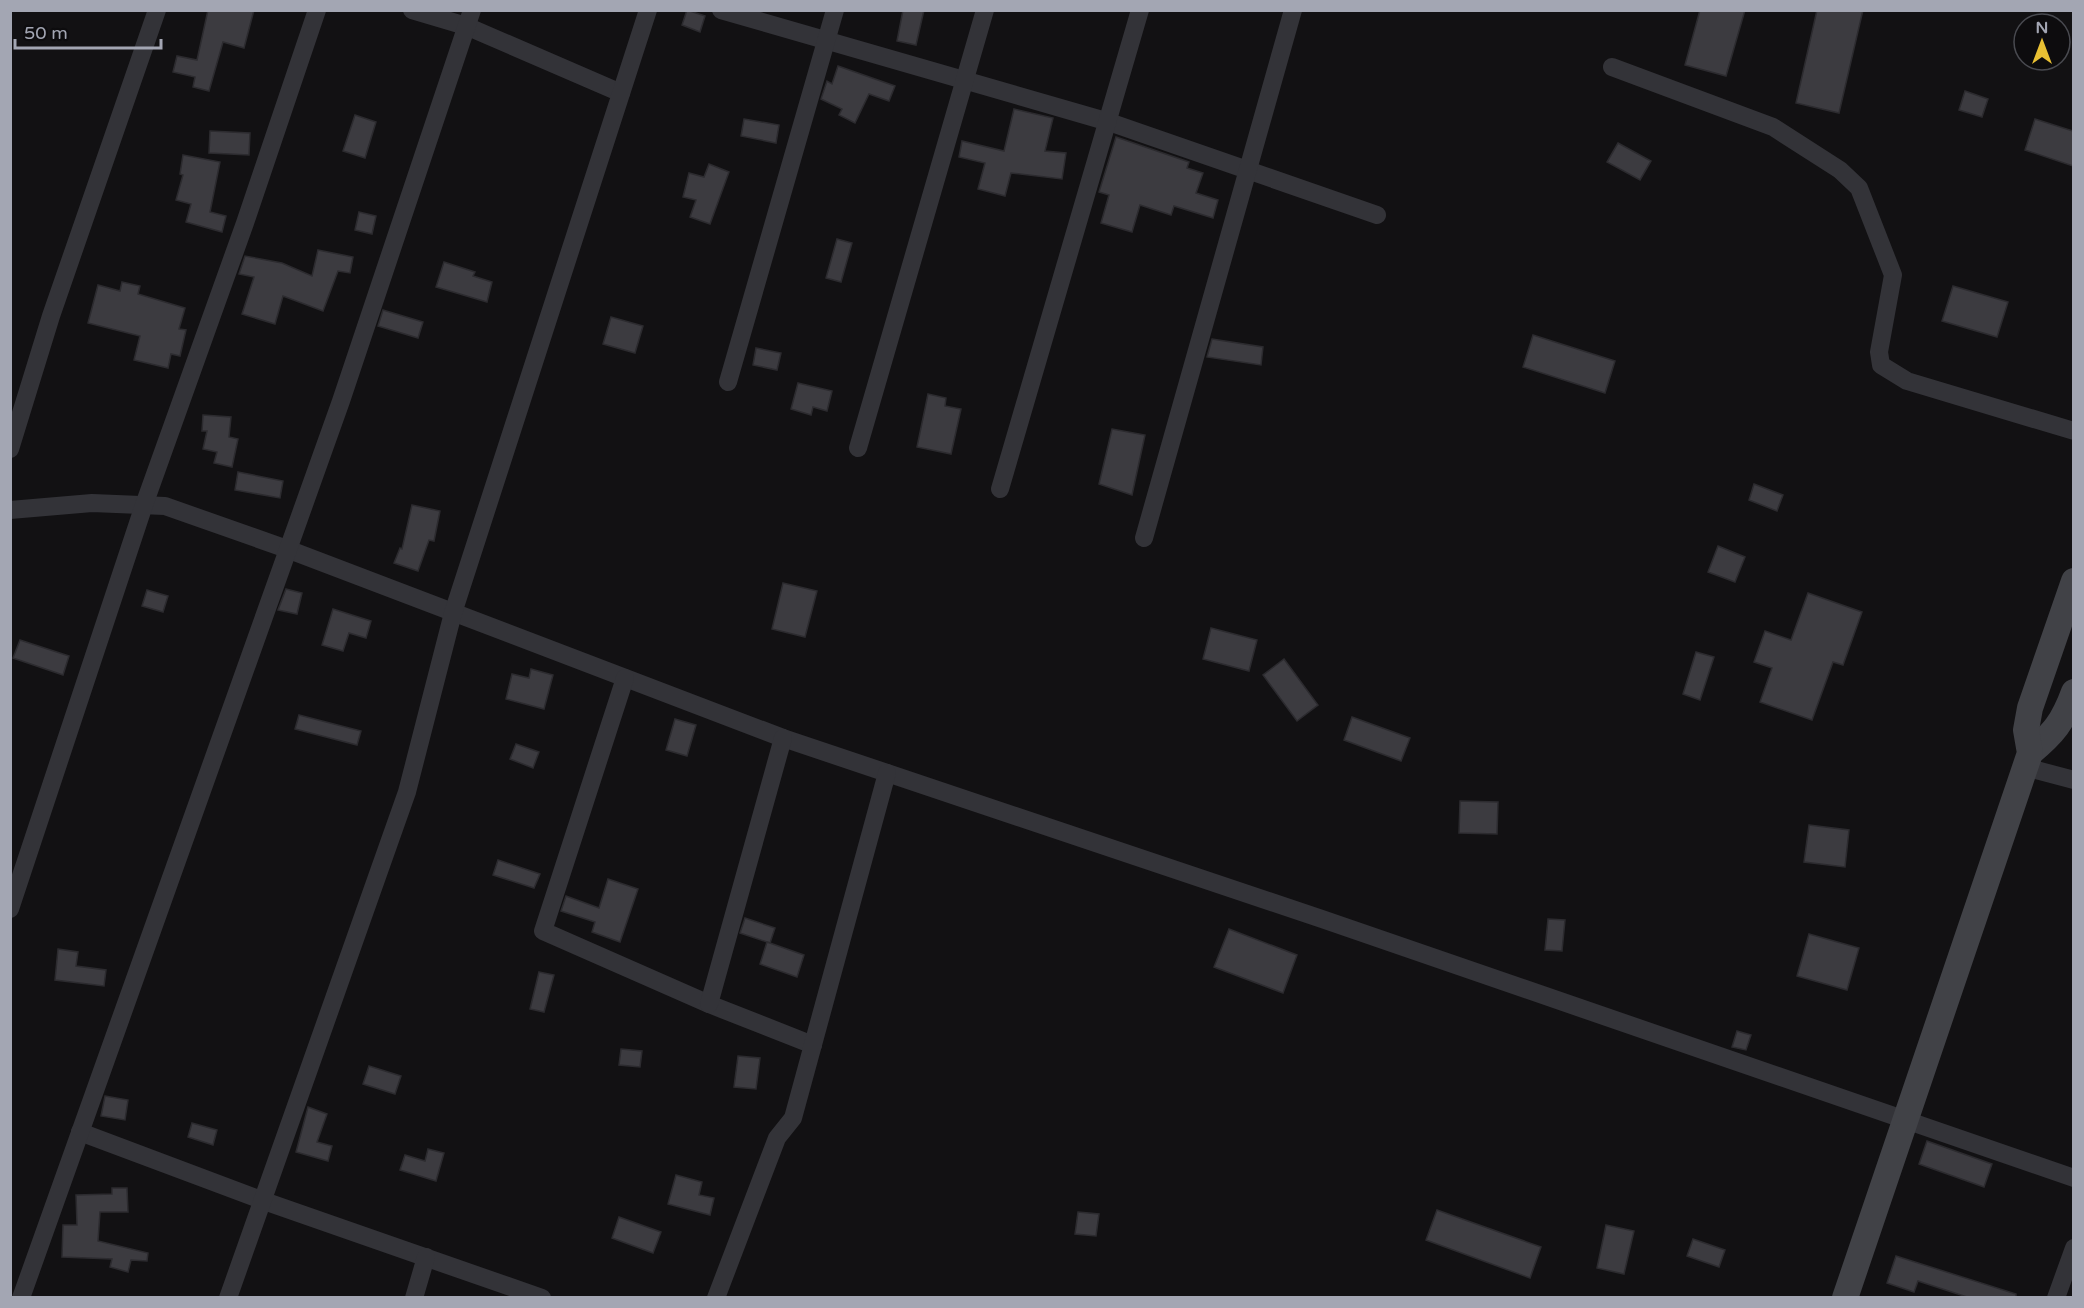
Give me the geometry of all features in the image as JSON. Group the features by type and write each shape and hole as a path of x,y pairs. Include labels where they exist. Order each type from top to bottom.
{"main road":[{"path":"1845,1298 2028,760 2026,730 2030,708 2073,581"},
{"path":"2028,760 2053,734 2065,717 2073,692"}],"street":[{"path":"10,449 51,316 157,10"},
{"path":"10,909 144,506 245,223 317,10"},
{"path":"412,10 469,18 621,93"},
{"path":"228,1298 407,792 453,612 648,10"},
{"path":"721,10 1109,123 1377,215"},
{"path":"728,382 835,10"},
{"path":"858,448 985,10"},
{"path":"1000,489 1109,123 1140,10"},
{"path":"1144,538 1293,10"},
{"path":"21,1298 286,549 338,412 469,18"},
{"path":"1612,66 1773,127 1840,170 1859,188 1893,275 1879,352 1881,365 1907,381 2073,431"},
{"path":"10,510 92,503 165,506 286,549 783,738 1334,923 2073,1178"},
{"path":"626,678 543,932 709,1004 813,1045"},
{"path":"709,1004 783,738"},
{"path":"2028,760 2073,780"},
{"path":"716,1298 777,1138 793,1118 887,773"},
{"path":"80,1132 264,1201 542,1298"},
{"path":"2056,1298 2073,1248"},
{"path":"414,1298 426,1257"}],"building":[{"path":"208,10 254,10 244,48 223,42 209,91 193,87 195,77 173,72 177,56 197,60"},
{"path":"687,10 705,16 700,32 682,25"},
{"path":"903,10 924,10 916,45 897,41"},
{"path":"1700,10 1745,10 1726,76 1685,65"},
{"path":"1817,10 1863,10 1839,113 1796,103"},
{"path":"838,66 895,86 889,101 869,94 855,123 839,115 842,109 821,99 827,81 832,84"},
{"path":"1965,91 1988,99 1982,117 1959,110"},
{"path":"1014,109 1053,118 1045,151 1066,153 1062,179 1011,173 1005,196 978,189 985,163 959,157 962,141 1004,151"},
{"path":"355,115 376,122 365,158 343,151"},
{"path":"744,119 779,125 776,143 741,136"},
{"path":"2035,119 2073,131 2073,166 2025,150"},
{"path":"210,131 250,133 249,155 209,153"},
{"path":"1116,137 1189,162 1187,168 1203,173 1196,193 1218,200 1213,218 1174,206 1171,215 1140,205 1132,232 1101,223 1109,195 1099,192"},
{"path":"1618,143 1651,161 1640,180 1607,162"},
{"path":"183,155 220,162 210,212 226,216 222,232 186,222 191,204 176,200 183,175 180,174"},
{"path":"709,164 729,172 710,224 690,217 696,200 683,197 689,173 704,177"},
{"path":"359,212 376,216 372,234 355,230"},
{"path":"837,239 852,243 841,282 826,278"},
{"path":"318,250 353,257 350,273 338,271 323,311 283,296 275,324 242,314 254,277 239,274 245,256 282,263 312,276"},
{"path":"444,262 475,272 473,276 492,282 487,302 436,287"},
{"path":"122,282 140,286 138,294 185,308 179,329 186,330 180,356 171,354 168,368 134,360 140,336 88,323 98,285 120,291"},
{"path":"1953,286 2008,302 1997,337 1942,321"},
{"path":"383,310 423,322 418,338 378,326"},
{"path":"611,317 643,326 635,353 603,344"},
{"path":"1533,335 1615,361 1605,393 1523,367"},
{"path":"1212,339 1263,347 1261,365 1207,357"},
{"path":"756,348 781,353 777,370 753,365"},
{"path":"798,383 832,391 827,411 813,407 811,415 791,409"},
{"path":"928,394 946,398 945,406 961,409 951,454 917,447"},
{"path":"203,415 231,417 229,437 238,439 232,467 214,463 217,452 203,449 207,431 202,431"},
{"path":"1112,429 1145,435 1132,495 1099,484"},
{"path":"238,472 283,481 280,498 235,490"},
{"path":"1754,484 1783,495 1777,511 1749,500"},
{"path":"412,505 440,511 434,541 429,540 418,571 394,563 400,548 402,549"},
{"path":"1718,546 1745,557 1735,582 1708,572"},
{"path":"783,583 817,591 805,637 772,629"},
{"path":"286,589 302,593 297,614 278,610"},
{"path":"147,590 168,596 163,612 142,606"},
{"path":"1808,593 1862,612 1843,665 1833,662 1812,720 1760,702 1772,668 1754,662 1765,631 1791,640"},
{"path":"333,609 371,621 366,638 349,633 343,651 322,645"},
{"path":"1211,628 1257,640 1249,671 1203,659"},
{"path":"20,640 69,656 63,675 13,658"},
{"path":"1696,652 1714,657 1700,700 1683,694"},
{"path":"1284,659 1318,705 1297,721 1263,675"},
{"path":"531,669 553,675 544,709 506,699 512,674 529,678"},
{"path":"299,715 361,731 357,745 295,729"},
{"path":"1352,717 1410,738 1401,761 1344,740"},
{"path":"675,719 696,725 687,756 666,750"},
{"path":"516,744 539,752 533,768 510,759"},
{"path":"1460,801 1498,802 1497,834 1459,833"},
{"path":"1809,825 1849,830 1845,867 1804,862"},
{"path":"498,860 540,874 534,888 493,875"},
{"path":"608,879 638,889 620,942 592,932 595,922 561,911 566,896 599,908"},
{"path":"745,918 775,928 770,943 740,933"},
{"path":"1548,919 1565,920 1562,951 1545,950"},
{"path":"1229,929 1297,955 1283,993 1214,967"},
{"path":"1809,934 1859,948 1847,990 1797,976"},
{"path":"767,942 804,955 797,977 760,964"},
{"path":"58,949 78,952 76,966 106,970 104,986 55,980"},
{"path":"539,972 554,975 544,1012 530,1009"},
{"path":"1737,1031 1751,1035 1746,1050 1732,1047"},
{"path":"621,1049 642,1051 640,1067 619,1065"},
{"path":"738,1056 760,1058 756,1089 734,1087"},
{"path":"369,1066 401,1076 395,1094 363,1084"},
{"path":"105,1096 128,1100 125,1120 101,1116"},
{"path":"308,1107 327,1114 317,1142 332,1146 328,1161 296,1152"},
{"path":"192,1123 217,1130 213,1145 188,1137"},
{"path":"1927,1141 1992,1164 1984,1187 1919,1164"},
{"path":"428,1149 444,1153 436,1181 400,1170 405,1155 425,1161"},
{"path":"676,1175 702,1182 699,1195 714,1198 710,1215 668,1204"},
{"path":"112,1188 127,1188 128,1212 100,1212 98,1241 148,1253 147,1261 131,1260 128,1272 110,1267 112,1259 62,1257 63,1225 77,1225 76,1195 112,1194"},
{"path":"1437,1210 1541,1247 1530,1278 1426,1240"},
{"path":"1078,1212 1099,1214 1096,1236 1075,1234"},
{"path":"619,1217 661,1232 653,1253 612,1238"},
{"path":"1606,1225 1634,1231 1624,1274 1597,1268"},
{"path":"1693,1239 1725,1250 1719,1267 1687,1256"},
{"path":"1896,1256 2016,1294 2016,1298 1970,1298 1918,1281 1914,1292 1887,1283"}]}
